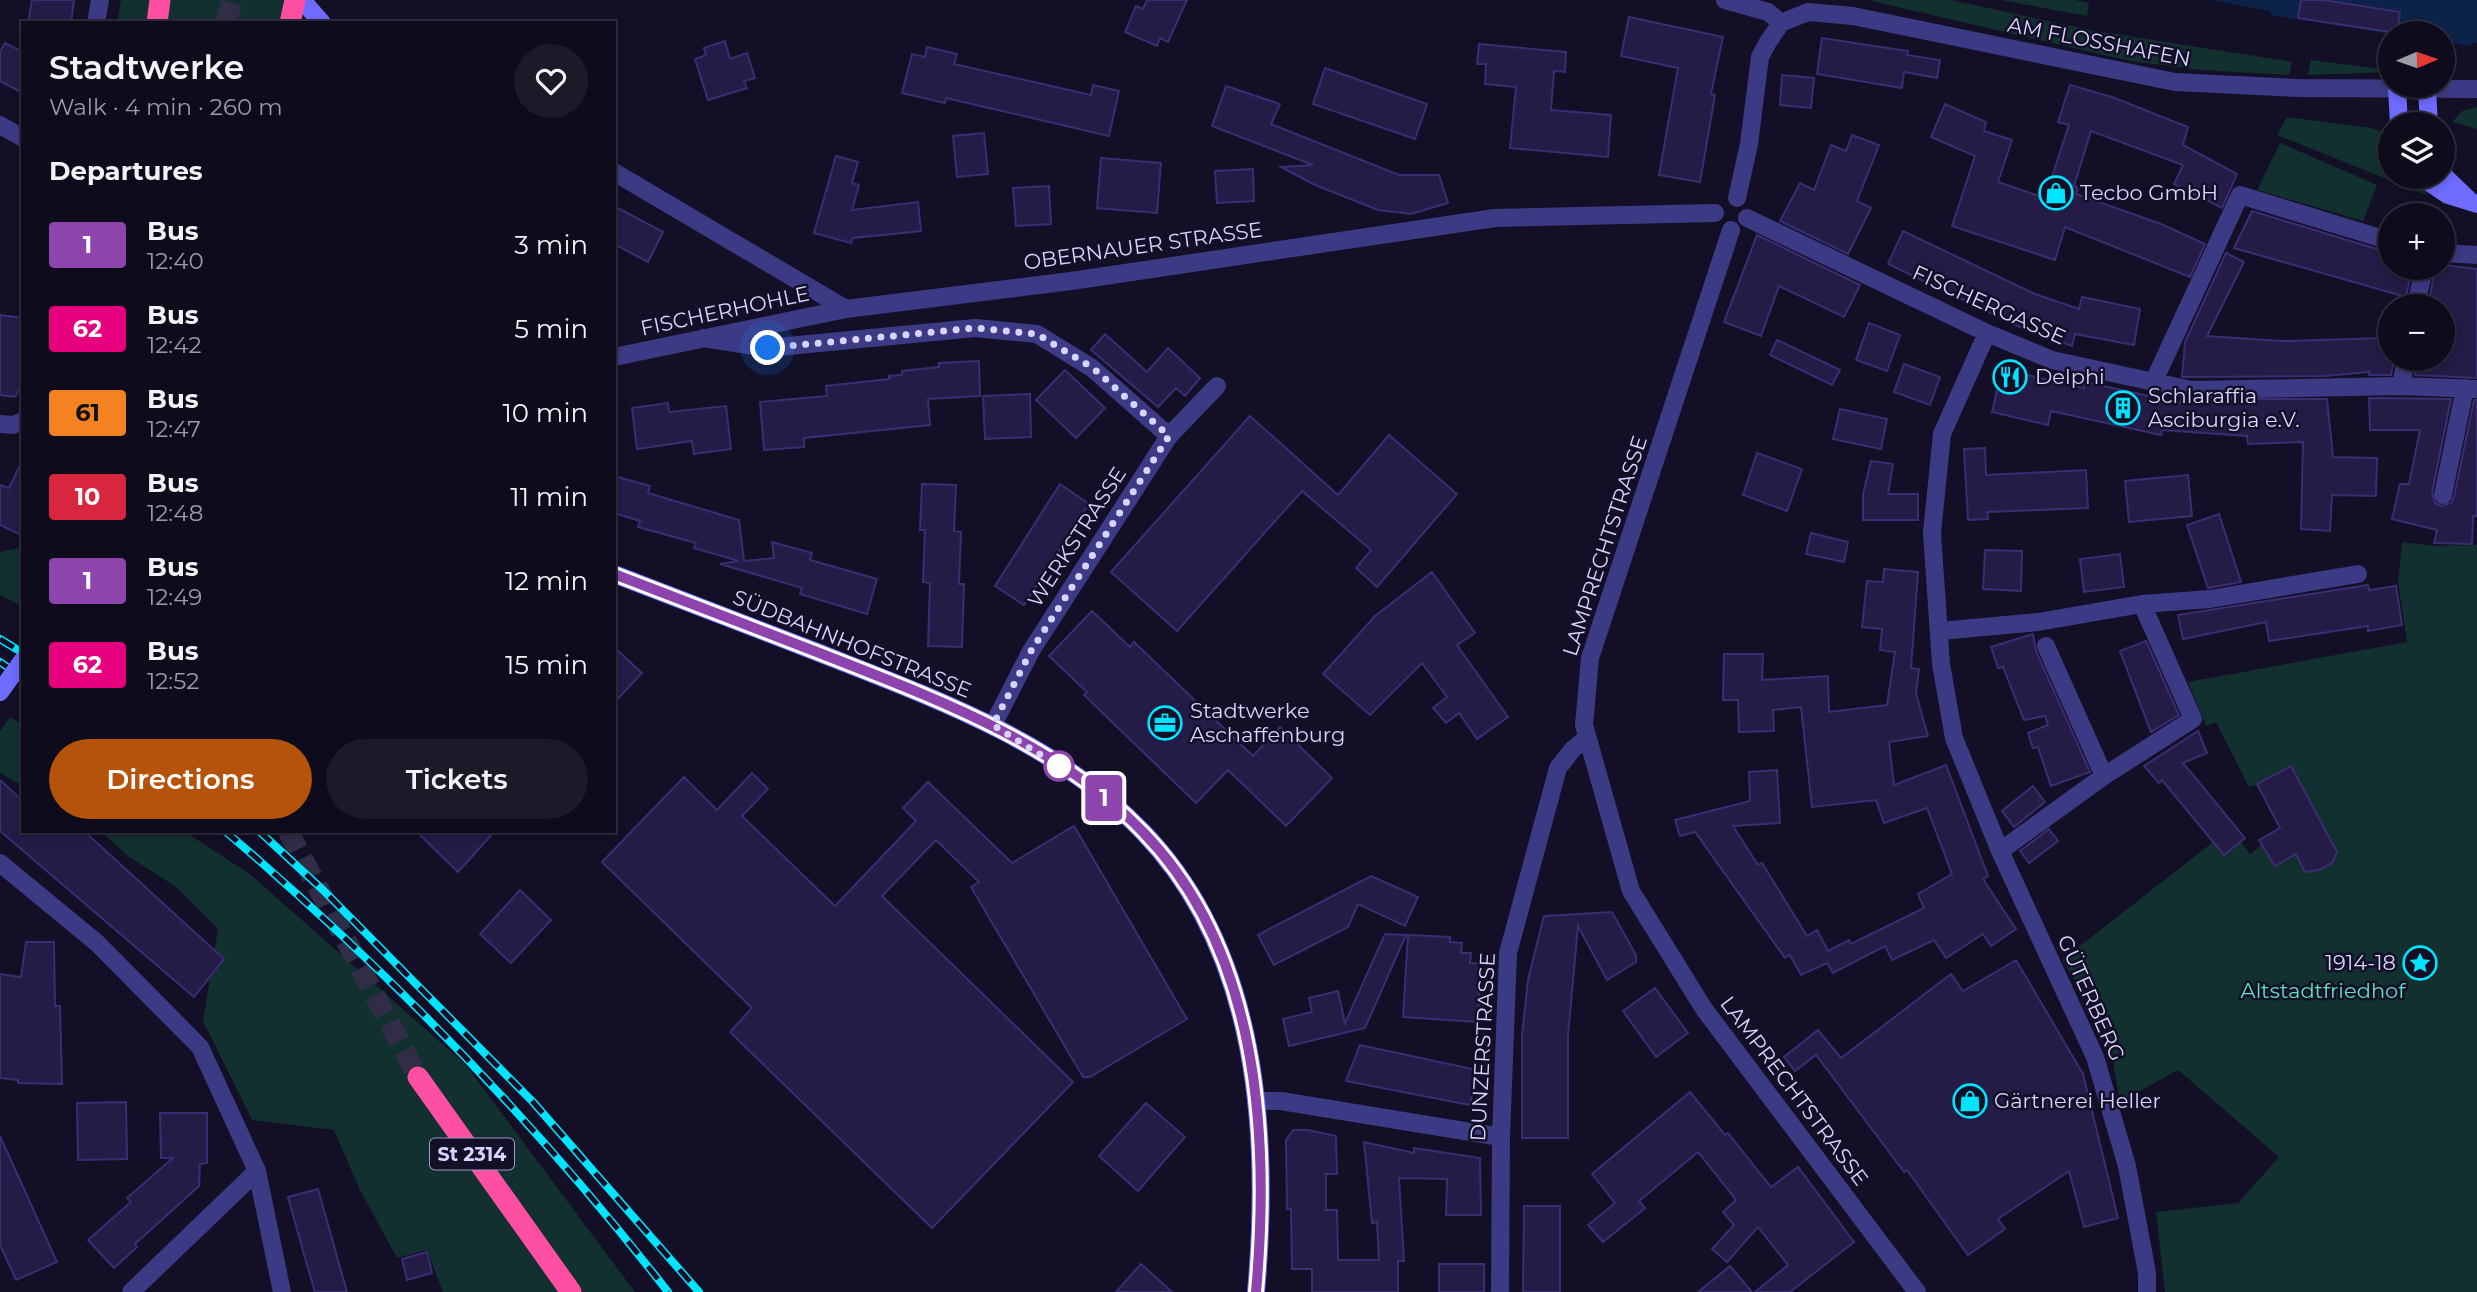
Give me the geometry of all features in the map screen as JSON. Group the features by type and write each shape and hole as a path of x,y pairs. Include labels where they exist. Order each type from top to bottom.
{"highway":[{"path":"157,21 160,0"},
{"path":"290,21 295,0"},
{"name":"St 2314","path":"418,1077 571,1292"}],"street":[{"path":"96,21 100,0"},
{"path":"302,0 320,21"},
{"path":"1725,0 1768,12 1781,23 1760,57 1749,144 1737,198"},
{"name":"AM FLOSSHAFEN","path":"1781,23 1808,12 1853,16 2175,82 2298,88 2378,88"},
{"name":"AM FLOSSHAFEN","path":"2455,89 2477,89"},
{"path":"0,125 21,137"},
{"path":"616,173 846,309"},
{"path":"2455,186 2474,203"},
{"path":"2439,189 2448,195 2474,203"},
{"path":"2153,383 2241,195 2378,237"},
{"path":"1737,198 1745,204 1747,218 1741,227 1731,230 1721,227 1715,213 1722,200 1737,198"},
{"name":"OBERNAUER STRASSE","path":"846,309 1070,281 1495,218 1715,213"},
{"name":"FISCHERGASSE","path":"1747,218 1987,334 2052,360 2191,390 2401,386 2471,388"},
{"name":"LAMPRECHTSTRASSE","path":"1731,230 1590,658 1584,725 1631,891 1704,1009 1917,1292"},
{"path":"2455,254 2477,255"},
{"name":"FISCHERHOHLE","path":"616,357 846,309"},
{"path":"703,338 768,348 975,328 1037,334 1093,368 1169,436"},
{"name":"GÜTERBERG","path":"1987,334 1942,434 1932,533 1941,664 1954,738 2000,851 2095,1057 2127,1166 2147,1273 2147,1292"},
{"path":"2401,386 2404,371"},
{"name":"WERKSTRASSE","path":"993,725 1031,651 1169,436 1217,386"},
{"path":"2443,495 2471,388"},
{"path":"0,424 13,425 21,422"},
{"path":"1940,631 2038,622 2142,604 2210,599 2358,574"},
{"name":"SÜDBAHNHOFSTRASSE","path":"616,575 868,672 993,725 1104,797 1144,832 1205,916 1237,1000 1255,1072 1259,1207 1256,1292"},
{"path":"2000,851 2104,776 2193,719 2142,604"},
{"path":"2046,646 2104,776"},
{"path":"0,692 21,663"},
{"name":"DUNZERSTRASSE","path":"1500,1292 1501,1137 1508,953 1558,768 1573,749 1587,738"},
{"path":"0,863 97,943 200,1047 257,1171 282,1292"},
{"path":"1256,1101 1281,1101 1501,1137"},
{"path":"131,1292 257,1171"}],"green space":[{"path":"121,0 312,0 290,21 117,21"},
{"path":"1868,0 1951,0 2090,30 2292,62 2289,75 2201,70 2130,61"},
{"path":"2001,0 2075,0 2089,3 2087,16"},
{"path":"2311,60 2378,68 2378,72 2308,75"},
{"path":"2477,107 2477,129 2455,123 2455,119 2462,111"},
{"path":"2287,117 2378,130 2378,176 2277,135"},
{"path":"2280,143 2377,185 2363,221 2257,190"},
{"path":"2412,189 2424,189 2429,196"},
{"name":"Altstadtfriedhof","path":"2402,542 2435,546 2477,545 2477,1292 2165,1292 2156,1212 2238,1203 2279,1157 2178,1070 2120,1102 2107,1027 2062,960 2213,842 2240,841 2250,854 2262,845 2259,840 2280,828 2257,785 2249,787 2216,722 2206,726 2188,682 2407,642 2398,582"},
{"path":"21,547 21,606 0,595 0,552"},
{"path":"10,717 21,724 21,785 0,773 0,731"},
{"path":"102,833 187,833 251,875 465,1064 635,1292 443,1292 427,1250 397,1258 360,1190 334,1130 252,1120 203,1021 218,929 176,887 128,856"}],"water":[{"path":"2210,0 2477,0 2477,43 2471,43 2471,46 2455,44 2455,21 2378,21 2378,32 2271,15 2270,11"}],"building":[{"path":"32,0 74,0 71,21 28,21"},
{"path":"1147,0 1187,0 1168,42 1160,38 1157,46 1125,32 1136,6 1143,9"},
{"path":"2301,0 2323,0 2400,12 2399,21 2378,21 2378,30 2298,18"},
{"path":"1629,17 1723,37 1711,94 1715,95 1700,182 1659,175 1678,68 1621,56"},
{"path":"1822,38 1908,51 1907,55 1940,60 1937,78 1904,72 1902,88 1817,74"},
{"path":"725,41 730,59 747,53 755,78 744,81 747,88 708,100 695,59 706,55 704,48"},
{"path":"5,43 21,51 21,92 0,81 0,52"},
{"path":"1479,44 1566,52 1565,72 1554,71 1551,110 1611,115 1608,157 1510,148 1516,87 1485,84 1486,64 1477,64"},
{"path":"927,47 957,54 954,64 1091,95 1093,85 1119,91 1109,136 946,98 945,103 902,93 912,54 925,57"},
{"path":"1325,68 1427,104 1415,139 1313,104"},
{"path":"1782,75 1814,78 1811,108 1780,105"},
{"path":"2070,85 2112,97 2188,127 2183,145 2237,174 2222,208 2174,184 2183,165 2091,131 2074,186 2078,188 2076,194 2161,224 2205,244 2190,277 2065,227 2055,260 1952,226 1975,156 1931,137 1945,104 1986,122 1984,131 2012,140 1998,182 2045,198 2069,125 2058,122"},
{"path":"1226,86 1280,104 1271,124 1399,175 1439,175 1448,203 1411,214 1378,210 1315,185 1281,167 1313,165 1212,126"},
{"path":"984,133 988,174 957,177 953,136"},
{"path":"1852,135 1879,145 1857,201 1871,208 1848,254 1780,221 1800,183 1814,190 1831,145 1846,151"},
{"path":"836,156 858,162 852,183 859,185 852,210 918,202 921,231 853,238 851,243 814,233"},
{"path":"1101,158 1161,163 1157,213 1097,208"},
{"path":"1253,169 1254,201 1217,203 1215,171"},
{"path":"1049,186 1051,224 1016,226 1013,188"},
{"path":"616,207 663,232 648,262 616,245"},
{"path":"2252,211 2378,249 2378,280 2410,280 2407,294 2395,294 2234,248"},
{"path":"1903,231 2035,294 2079,309 2082,297 2140,309 2134,345 2075,334 2072,346 2022,328 1888,264"},
{"path":"1757,235 1860,285 1844,317 1779,286 1761,336 1724,322"},
{"path":"2226,253 2244,262 2207,336 2282,341 2378,338 2378,371 2392,371 2391,375 2369,375 2369,372 2325,376 2182,377 2185,342"},
{"path":"2455,266 2477,269 2477,378 2415,375 2416,371 2455,371 2455,294 2430,294 2433,280 2455,280"},
{"path":"0,315 21,318 21,386 15,397 0,395"},
{"path":"1869,323 1900,335 1887,371 1856,360"},
{"path":"1105,334 1147,372 1168,348 1200,378 1185,396 1176,388 1158,407 1091,350"},
{"path":"1777,340 1840,370 1832,385 1770,355"},
{"path":"979,361 980,396 928,399 930,425 804,438 804,447 764,450 760,402 827,396 826,386 889,379 889,376 902,375 902,371 939,367 939,363"},
{"path":"1904,364 1940,377 1930,405 1894,392"},
{"path":"2002,369 2084,388 2085,382 2181,403 2181,399 2327,399 2333,457 2377,458 2376,496 2332,495 2330,531 2301,529 2303,442 2248,444 2247,436 2162,430 2161,435 2051,411 2048,425 1992,412"},
{"path":"1065,370 1105,408 1076,438 1036,400"},
{"path":"1030,394 1031,437 985,439 983,396"},
{"path":"2369,398 2451,399 2432,493 2435,503 2441,506 2451,503 2454,497 2474,400 2477,400 2477,516 2473,516 2472,544 2434,543 2437,530 2392,519 2400,484 2409,484 2420,430 2370,430"},
{"path":"668,403 669,412 726,406 731,449 694,454 692,441 637,449 632,408"},
{"path":"1840,409 1887,419 1881,449 1833,439"},
{"path":"1250,416 1338,495 1389,435 1457,494 1377,587 1356,568 1371,550 1302,491 1177,631 1111,572"},
{"path":"1985,448 1986,475 2086,470 2088,508 1987,512 1988,519 1968,520 1964,449"},
{"path":"1757,453 1802,469 1787,511 1743,495"},
{"path":"1871,461 1893,464 1888,494 1918,494 1918,520 1863,520 1863,494"},
{"path":"21,463 21,535 0,525 0,485 9,488"},
{"path":"2188,475 2192,516 2129,522 2125,481"},
{"path":"616,477 650,486 648,493 739,520 744,561 774,558 772,542 812,553 810,560 877,579 867,614 800,594 802,588 720,564 739,561 694,548 696,543 638,527 640,521 616,514"},
{"path":"922,484 956,485 954,531 961,532 959,584 964,584 962,647 928,646 930,583 923,582 925,530 920,530"},
{"path":"1060,484 1089,504 1024,605 995,586"},
{"path":"2219,514 2241,582 2208,588 2187,525"},
{"path":"1811,533 1848,542 1844,562 1806,554"},
{"path":"1985,550 2022,551 2021,591 1983,589"},
{"path":"2120,554 2124,587 2084,592 2080,559"},
{"path":"1884,569 1918,572 1911,668 1919,669 1916,694 1928,736 1889,742 1894,785 1946,765 1988,876 1983,879 2016,929 1991,946 1983,934 1946,958 1934,940 1892,960 1885,946 1833,973 1827,963 1801,975 1790,955 1785,958 1695,832 1680,836 1675,820 1750,801 1749,772 1777,770 1780,823 1733,826 1758,865 1762,863 1807,936 1817,930 1828,951 1849,940 1851,944 1924,908 1918,894 1952,874 1927,808 1884,823 1876,800 1812,807 1801,707 1773,710 1774,731 1739,732 1738,700 1723,700 1724,654 1763,654 1762,680 1828,676 1829,712 1887,705 1895,652 1880,650 1882,629 1862,627 1867,581 1883,582"},
{"path":"1432,572 1475,633 1457,645 1508,717 1477,739 1459,713 1446,723 1433,708 1447,697 1422,663 1370,715 1323,674 1375,616"},
{"path":"2368,585 2369,590 2396,586 2402,625 2368,631 2368,626 2269,641 2266,622 2183,639 2178,615"},
{"path":"1092,611 1130,647 1134,642 1253,756 1280,727 1332,778 1286,826 1228,770 1196,803 1084,695 1087,692 1049,656"},
{"path":"2033,634 2036,651 2090,772 2051,786 2038,747 2033,748 2028,733 2048,725 2045,716 2024,720 2003,667 1998,668 1991,647"},
{"path":"2146,641 2179,715 2151,732 2120,651"},
{"path":"616,649 642,673 616,701"},
{"path":"2198,731 2207,753 2183,763 2245,838 2224,855 2162,780 2159,783 2144,766"},
{"path":"2291,766 2337,852 2332,863 2319,870 2305,872 2296,854 2275,866 2259,840 2280,828 2257,784"},
{"path":"752,773 768,789 742,816 835,906 916,821 903,808 928,782 1012,863 1074,826 1187,1019 1090,1077 1083,1077 971,887 979,882 936,840 882,896 1073,1082 932,1228 730,1032 752,1008 602,862 684,777 717,810"},
{"path":"0,780 21,799 21,833 86,833 224,959 194,997 0,831"},
{"path":"2033,786 2045,802 2014,827 2002,811"},
{"path":"2049,829 2058,841 2029,863 2020,851"},
{"path":"418,833 493,833 458,872"},
{"path":"1371,876 1418,897 1405,926 1358,904 1348,927 1274,965 1258,935"},
{"path":"520,890 551,920 511,963 480,934"},
{"path":"1612,912 1636,955 1636,962 1607,980 1578,926 1568,1035 1568,1138 1522,1138 1522,1036 1528,980 1544,916"},
{"path":"1385,934 1406,935 1365,1028 1289,1046 1283,1019 1312,1012 1309,998 1338,991 1345,1023"},
{"path":"1408,935 1450,937 1450,942 1462,943 1461,953 1471,953 1470,963 1481,964 1478,1022 1403,1017"},
{"path":"26,942 54,942 55,1006 60,1006 62,1084 18,1083 18,1080 0,1078 0,974 21,977"},
{"name":"Gärtnerei Heller","path":"2016,960 2083,1074 2118,1218 2084,1227 2069,1171 1998,1219 2005,1229 1968,1255 1907,1170 1904,1172 1816,1055 1795,1071 1784,1057 1818,1030 1841,1058 1951,974 1963,991"},
{"path":"1655,988 1688,1033 1656,1057 1623,1011"},
{"path":"1360,1045 1477,1070 1470,1105 1346,1081"},
{"path":"1690,1092 1725,1135 1728,1133 1771,1187 1798,1167 1854,1242 1790,1292 1755,1292 1788,1265 1758,1227 1727,1262 1712,1249 1734,1225 1723,1212 1736,1200 1698,1152 1639,1201 1645,1208 1603,1242 1588,1225 1615,1203 1592,1174"},
{"path":"126,1102 127,1159 78,1160 77,1103"},
{"path":"1146,1103 1185,1137 1138,1191 1099,1156"},
{"path":"160,1113 207,1113 207,1163 200,1164 199,1186 135,1244 137,1247 114,1268 88,1240 131,1202 127,1198 173,1158 161,1158"},
{"path":"1293,1130 1336,1136 1337,1174 1326,1174 1326,1210 1337,1210 1338,1260 1379,1260 1377,1222 1372,1223 1364,1142 1414,1153 1414,1148 1480,1158 1481,1215 1446,1215 1447,1179 1399,1178 1404,1261 1398,1261 1398,1292 1312,1292 1312,1269 1292,1269 1291,1209 1287,1209 1286,1140"},
{"path":"0,1136 57,1262 16,1280 0,1245"},
{"path":"318,1189 347,1292 315,1292 305,1258 288,1197"},
{"path":"1524,1206 1560,1206 1560,1292 1523,1292"},
{"path":"427,1252 432,1273 407,1280 402,1259"},
{"path":"1141,1264 1172,1292 1116,1292"},
{"path":"1439,1264 1484,1264 1484,1292 1439,1292"},
{"path":"1730,1266 1752,1292 1698,1292"}],"tunnel":[{"path":"226,21 233,0"},
{"path":"289,833 418,1077"}],"railway":[{"path":"0,639 21,652"},
{"path":"0,662 21,677"},
{"path":"227,833 345,938 458,1050 566,1168 668,1292"},
{"path":"261,833 323,890 533,1102 699,1292"}],"bus line":[{"name":"1","path":"616,575 868,672 993,725 1104,797 1144,832 1205,916 1237,1000 1255,1072 1259,1152 1259,1261 1256,1292"}],"place":[{"name":"Tecbo GmbH","path":"2056,193"},
{"name":"Delphi","path":"2010,377"},
{"name":"Schlaraffia Asciburgia e.V.","path":"2123,408"},
{"name":"Stadtwerke Aschaffenburg","path":"1165,723"},
{"name":"1914-18","path":"2420,963"},
{"name":"Gärtnerei Heller","path":"1970,1101"}],"route":[{"path":"768,348 975,328 1037,334 1093,368 1169,436 1031,651 993,725 1063,769 1059,766"}]}
